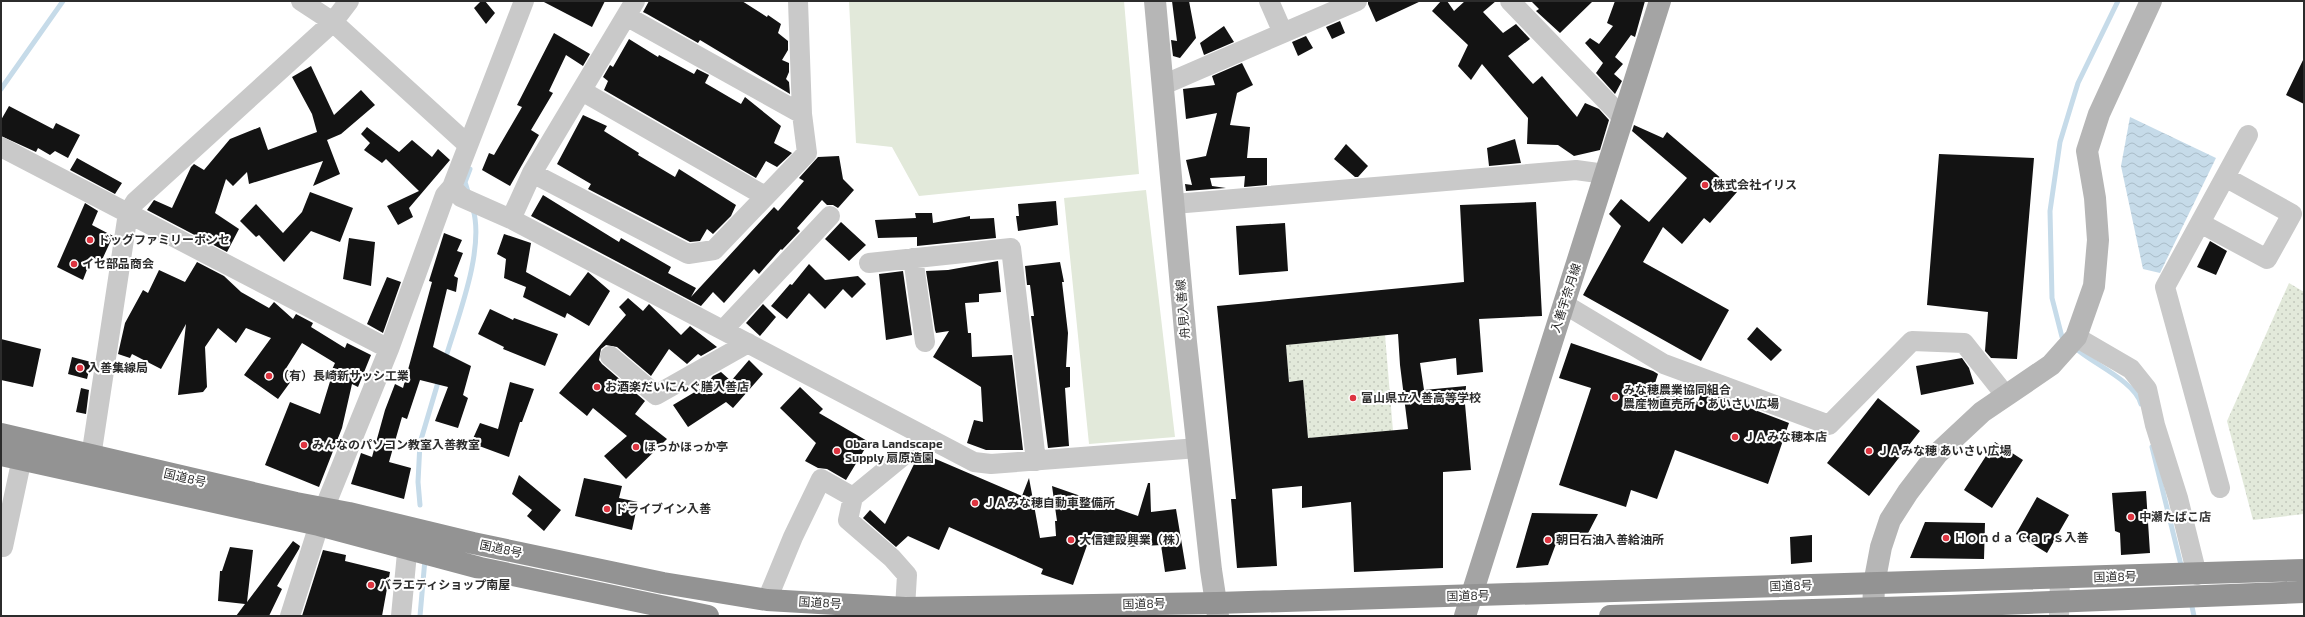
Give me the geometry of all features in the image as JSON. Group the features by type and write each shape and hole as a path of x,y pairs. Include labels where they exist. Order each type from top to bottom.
{"highway":[{"name":"国道8号","path":"1,434 322,517 480,568 708,616"},
{"name":"国道8号","path":"1,455 322,517 349,513 410,528 663,583 767,600 905,608 1217,609 1472,596 2197,575 2304,570"},
{"name":"国道8号","path":"1610,616 2059,609 2304,592"}],"main road":[{"name":"入善宇奈月線","path":"1465,616 1660,1"}],"street":[{"path":"301,1 333,22 467,144"},
{"path":"91,457 128,213 135,202 333,22 349,1"},
{"path":"290,616 322,517 389,349 446,195 452,187 467,144 524,1"},
{"name":"舟見入善線","path":"1155,1 1198,448 1211,570 1217,609"},
{"path":"1269,1 1283,34"},
{"path":"1163,85 1357,1"},
{"path":"1510,1 1623,118"},
{"path":"1874,612 1874,584 1881,547 1890,520 1908,492 1937,454 1982,412 2051,365 2076,337 2094,286 2098,240 2095,198 2087,151 2099,114 2151,1"},
{"path":"532,173 688,254 714,250 764,196 807,154 792,4"},
{"path":"511,219 532,173 582,92 630,9 802,114"},
{"path":"582,92 764,196"},
{"path":"2220,488 2165,287 2248,134"},
{"path":"1,147 389,349"},
{"path":"1174,204 1576,170 1605,174"},
{"path":"2200,223 2267,259 2292,214 2225,177"},
{"path":"452,187 461,197 511,219 974,462 991,464 1198,448"},
{"path":"723,330 830,216"},
{"path":"869,263 1012,248 1036,461"},
{"path":"913,258 925,342"},
{"path":"1564,304 1664,364 1829,425 1912,341 1964,343 2006,396"},
{"path":"2076,337 2131,369 2147,389 2155,425 2178,498 2197,575"},
{"path":"610,356 656,395 748,343"},
{"path":"905,608 907,576 892,558 848,520 853,497 926,437"},
{"path":"2,548 26,440"},
{"path":"767,600 793,537 820,479 853,497"},
{"path":"401,616 410,528"},
{"path":"2059,609 2060,578"},
{"path":"657,616 663,583"}],"green space":[{"path":"849,1 1124,1 1139,174 919,196 892,147 856,143"},
{"path":"1146,190 1175,437 1089,444 1064,198"},
{"path":"2289,283 2304,292 2304,514 2253,520 2227,421"},
{"path":"1385,335 1393,431 1308,438 1303,381 1289,382 1286,345"}],"water":[{"path":"2130,117 2216,158 2160,273 2143,269 2121,166"}],"building":[{"path":"481,1 485,1 495,13 486,24 474,8"},
{"path":"542,1 605,1 592,27"},
{"path":"649,1 742,1 767,17 768,15 781,24 778,33 788,41 788,50 782,60 789,63 789,72 786,79 789,82 790,94 700,40 698,43 643,12"},
{"path":"1172,1 1189,1 1196,38 1180,58 1173,56 1171,40 1177,41"},
{"path":"1368,1 1421,1 1376,22"},
{"path":"1441,1 1447,1 1454,11 1465,1 1496,1 1483,12 1503,33 1516,24 1530,39 1508,56 1533,84 1542,76 1577,117 1585,103 1599,109 1609,120 1600,150 1574,156 1558,145 1527,144 1528,118 1482,64 1471,80 1458,66 1468,45 1432,11"},
{"path":"1531,1 1593,1 1560,33 1536,11 1539,9"},
{"path":"1615,1 1645,1 1635,37 1631,35 1615,57 1623,64 1614,74 1622,81 1615,94 1596,73 1603,63 1585,43 1590,38 1599,44 1613,26 1607,23"},
{"path":"1340,21 1345,33 1332,39 1326,27"},
{"path":"1224,26 1234,42 1204,55 1200,43"},
{"path":"554,33 590,54 583,66 566,55 549,91 553,93 531,130 539,135 510,186 482,170 489,153 494,155 522,107 517,105"},
{"path":"1306,36 1313,48 1298,56 1292,42"},
{"path":"629,39 658,57 659,55 694,74 697,69 709,75 705,83 741,104 745,97 781,126 774,143 792,153 777,167 766,161 756,178 604,90 608,81 603,77 610,65 613,67"},
{"path":"2304,58 2304,104 2286,95"},
{"path":"1242,63 1253,85 1237,93 1230,125 1250,127 1247,158 1267,158 1267,185 1244,187 1245,176 1210,178 1212,186 1226,188 1186,191 1185,184 1192,185 1186,160 1206,156 1217,113 1186,119 1183,89 1215,85 1212,76"},
{"path":"311,66 334,115 361,90 375,105 341,134 327,140 340,174 313,186 323,161 249,184 247,172 233,186 226,179 215,213 239,229 227,252 147,210 154,200 172,208 191,167 194,164 204,170 230,139 260,127 268,150 317,132 312,114 292,77"},
{"path":"9,106 53,129 56,123 80,135 68,158 55,151 50,155 38,148 36,152 1,136 1,120"},
{"path":"583,115 607,126 604,131 639,153 638,155 675,177 679,169 736,205 731,216 713,234 707,229 700,241 690,242 588,189 591,184 557,164"},
{"path":"1634,125 1663,138 1667,132 1737,192 1710,223 1704,218 1682,244 1663,227 1643,262 1729,310 1701,361 1583,295 1621,226 1609,214 1621,199 1649,222 1687,178 1632,131"},
{"path":"367,127 399,152 412,140 432,157 438,149 450,160 409,208 413,217 398,225 387,206 419,191 386,159 382,163 364,150 370,143 361,134"},
{"path":"1515,139 1521,163 1489,166 1487,148"},
{"path":"1346,144 1368,166 1358,177 1355,177 1334,159"},
{"path":"1939,154 2034,158 2017,359 1991,358 1985,351 1988,312 1927,305"},
{"path":"839,156 843,179 854,190 838,208 833,205 827,205 822,200 797,228 800,231 782,250 781,249 759,274 754,269 724,303 713,292 701,306 531,216 543,195 619,242 621,238 671,267 668,273 696,288 691,297 774,207 778,211 804,181 799,178 818,157"},
{"path":"77,158 122,183 115,194 70,170"},
{"path":"310,192 353,208 340,242 311,231 284,262 259,235 256,237 240,221 256,204 283,233 302,212"},
{"path":"1056,201 1058,225 1018,231 1016,216 1019,216 1018,204"},
{"path":"1536,202 1542,316 1479,319 1483,372 1457,375 1456,358 1420,363 1424,390 1466,386 1465,404 1471,470 1443,472 1443,568 1354,572 1351,502 1302,508 1302,486 1272,489 1277,566 1237,568 1231,499 1236,499 1217,306 1464,282 1460,205","holes":["1398,334 1400,365 1408,429 1308,438 1303,380 1289,382 1286,345"]},
{"path":"85,203 98,211 92,225 113,236 101,262 92,257 83,280 57,267"},
{"path":"915,213 932,213 933,223 970,216 970,219 994,218 996,238 917,246 917,237 878,238 875,220 916,218"},
{"path":"841,222 866,245 849,261 825,239"},
{"path":"1285,223 1288,271 1239,275 1236,226"},
{"path":"444,233 462,240 457,251 463,253 454,276 458,278 456,292 447,289 433,347 471,366 463,395 468,398 458,428 435,421 448,387 420,380 407,419 402,417 389,462 411,468 404,499 351,484 361,453 372,457 385,410 395,384 403,388 432,282 429,281"},
{"path":"504,234 531,243 526,272 570,296 588,272 610,291 589,326 567,313 565,318 523,297 526,287 504,278 506,259 497,254"},
{"path":"349,238 375,242 371,286 343,279"},
{"path":"2210,241 2227,251 2216,275 2197,267"},
{"path":"998,261 1001,292 979,294 979,302 965,303 968,333 971,333 972,357 1012,355 1023,450 986,450 967,443 974,420 983,422 981,387 933,357 949,331 936,333 926,271 948,270"},
{"path":"197,262 224,276 241,292 269,308 274,302 293,319 296,314 313,323 311,327 345,348 347,343 371,355 358,387 352,384 342,428 319,487 265,465 290,402 320,414 332,375 330,374 335,363 302,343 285,370 294,377 278,399 244,375 271,338 246,328 236,343 218,328 205,347 207,387 203,392 178,395 186,324 161,369 132,354 130,358 118,354 125,323 143,290 148,293 159,270 185,282"},
{"path":"1060,262 1064,282 1062,282 1068,333 1066,367 1070,367 1070,387 1065,388 1069,446 1048,448 1031,316 1034,316 1030,285 1027,285 1025,266"},
{"path":"809,264 825,280 858,276 866,284 852,298 843,289 825,309 809,293 787,319 771,306 790,284 792,285"},
{"path":"903,271 912,335 886,340 879,274"},
{"path":"387,277 401,282 383,333 367,324"},
{"path":"628,298 643,311 649,304 681,335 690,326 717,347 701,356 698,354 687,364 669,349 651,376 617,347 606,345 601,349 599,360 602,364 645,401 635,414 667,439 626,479 604,456 627,436 593,408 587,416 559,393 626,315 619,307"},
{"path":"763,304 776,317 760,336 746,323"},
{"path":"490,309 513,320 514,318 558,334 545,366 503,349 504,347 478,334"},
{"path":"1757,327 1782,350 1771,361 1747,339"},
{"path":"1,339 41,349 33,387 1,380"},
{"path":"1571,343 1653,371 1658,374 1654,386 1698,402 1702,390 1789,423 1768,484 1675,450 1657,499 1631,490 1626,507 1559,485 1591,388 1559,378"},
{"name":"入善集線局","path":"72,357 91,362 87,379 68,374"},
{"path":"1962,358 1969,368 1974,384 1921,395 1916,366"},
{"path":"749,360 763,374 733,408 726,402 688,427 673,405 710,383 708,382 713,376 721,372 731,381"},
{"path":"510,382 534,389 522,422 520,422 509,457 471,443 480,423 498,429"},
{"name":"Obara Landscape Supply 扇原造園","path":"800,387 823,409 819,413 869,442 846,480 827,469 818,468 805,461 816,443 780,408"},
{"path":"81,388 89,390 86,414 76,412"},
{"path":"1878,398 1920,431 1869,496 1827,463"},
{"path":"1995,442 2023,460 1992,508 1964,490"},
{"path":"924,454 1022,496 1029,478 1040,538 1056,536 1055,521 1057,521 1052,486 1138,516 1148,483 1150,483 1151,512 1176,509 1186,569 1165,572 1161,545 1127,547 1091,534 1073,585 1041,574 1043,569 949,527 939,550 908,536 896,547 863,518 870,510 885,524 916,460"},
{"path":"519,475 561,510 544,531 527,516 532,510 512,494"},
{"name":"ドライブイン入善","path":"584,478 622,486 619,498 638,502 632,530 575,516"},
{"path":"2146,491 2150,553 2121,555 2120,533 2115,531 2112,493"},
{"path":"2037,497 2069,515 2047,553 2016,534"},
{"path":"1532,513 1598,514 1585,539 1557,541 1548,565 1516,568"},
{"path":"1925,522 1985,523 1984,559 1910,558"},
{"path":"1812,535 1812,562 1791,564 1790,537"},
{"path":"293,541 300,546 277,586 282,589 269,616 236,616 245,604 218,601 220,571 222,571 230,547 253,550 247,602"},
{"path":"323,550 346,555 345,561 390,572 382,616 302,616"}],"waterway":[{"path":"1,89 63,1"},
{"path":"2066,340 2062,337 2052,298 2050,211 2060,142 2078,83 2118,1"},
{"path":"469,195 465,182 470,169"},
{"path":"445,360 473,264 476,226 473,209"},
{"path":"2074,347 2122,380 2137,396 2141,404"},
{"path":"420,505 418,482 420,443 439,379"},
{"path":"2152,447 2182,569"},
{"path":"420,616 425,559"},
{"path":"2191,602 2194,616"}],"place":[{"name":"株式会社イリス","path":"1705,185"},
{"name":"ドッグファミリーポンセ","path":"90,240"},
{"name":"イセ部品商会","path":"74,264"},
{"name":"入善集線局","path":"80,368"},
{"name":"（有）長崎新サッシ工業","path":"269,376"},
{"name":"お酒楽だいにんぐ膳入善店","path":"597,387"},
{"name":"みな穂農業協同組合 農産物直売所・あいさい広場","path":"1615,397"},
{"name":"富山県立入善高等学校","path":"1353,398"},
{"name":"ＪＡみな穂本店","path":"1735,437"},
{"name":"みんなのパソコン教室入善教室","path":"304,445"},
{"name":"ほっかほっか亭","path":"636,447"},
{"name":"Obara Landscape Supply 扇原造園","path":"837,451"},
{"name":"ＪＡみな穂 あいさい広場","path":"1869,451"},
{"name":"ＪＡみな穂自動車整備所","path":"975,503"},
{"name":"ドライブイン入善","path":"607,509"},
{"name":"中瀬たばこ店","path":"2131,517"},
{"name":"Ｈｏｎｄａ Ｃａｒｓ入善","path":"1946,538"},
{"name":"大信建設興業（株）","path":"1071,540"},
{"name":"朝日石油入善給油所","path":"1548,540"},
{"name":"バラエティショップ南屋","path":"371,585"}]}
